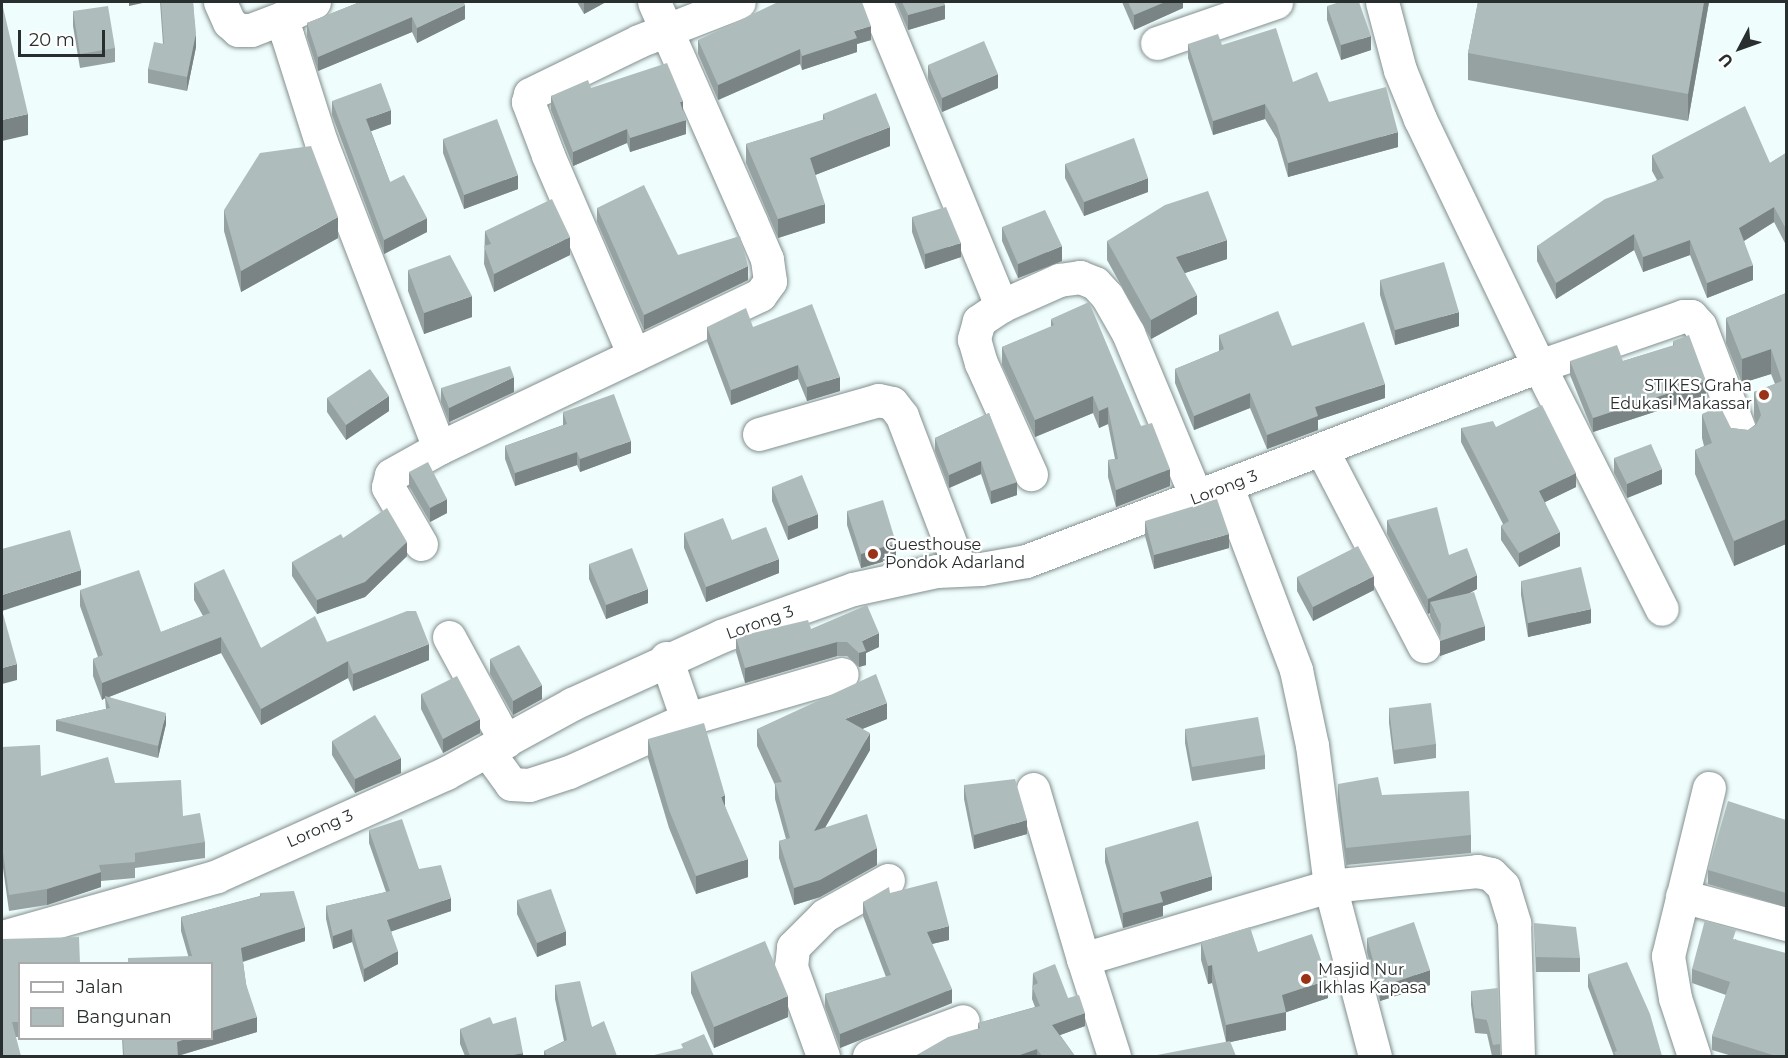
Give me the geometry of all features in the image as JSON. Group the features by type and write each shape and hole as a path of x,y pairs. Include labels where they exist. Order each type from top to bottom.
{"street":[{"path":"220,2 229,22 238,30 251,30 314,2"},
{"path":"634,355 528,102 530,94 662,16 739,2"},
{"path":"876,2 1001,306"},
{"path":"1157,43 1276,2"},
{"path":"1382,2 1410,96 1539,366 1662,609"},
{"path":"421,544 388,487 391,475 439,448 760,295 771,277 755,231 662,16"},
{"path":"282,18 321,142 439,448"},
{"path":"1031,474 981,363 974,339 979,321 1001,306 1059,280 1080,277 1095,283 1107,296 1128,333 1197,499"},
{"name":"Lorong 3","path":"2,937 217,876 497,747 666,658 853,589 960,569 1016,564 1197,499 1539,366 1647,328 1691,316 1701,326 1742,437"},
{"path":"759,434 878,400 892,403 902,416 960,569"},
{"path":"1322,450 1424,646"},
{"path":"1227,487 1296,670 1312,745 1330,886 1375,1056"},
{"path":"449,636 511,784 520,787 569,772 687,719 842,674"},
{"path":"666,658 687,719"},
{"path":"1694,1056 1674,998 1668,956 1709,788"},
{"path":"1033,789 1114,1056"},
{"path":"1083,959 1330,886 1439,873 1491,874 1508,894 1514,923 1518,1056"},
{"path":"823,1056 791,967 793,946 817,920 888,880"},
{"path":"1682,896 1786,924"},
{"path":"869,1056 963,1021"}],"building":[{"path":"161,2 193,2 196,33 187,77 148,69 154,42 164,44"},
{"path":"360,2 464,2 465,5 417,28 412,17 318,57 307,23"},
{"path":"778,2 862,2 871,26 854,31 857,38 802,56 800,49 718,85 698,40"},
{"path":"902,2 944,2 945,5 908,15"},
{"path":"1128,2 1165,2 1134,15"},
{"path":"1340,2 1359,2 1371,36 1341,45 1327,6"},
{"path":"1478,2 1704,2 1688,94 1468,53"},
{"path":"2,3 28,114 2,120"},
{"path":"108,6 115,48 80,54 73,11"},
{"path":"1276,28 1293,82 1317,72 1329,102 1386,87 1398,132 1288,163 1277,125 1265,104 1213,121 1188,44 1218,34 1222,45"},
{"path":"984,41 998,74 942,98 928,65"},
{"path":"667,63 683,101 680,102 686,120 630,138 627,129 573,152 551,96 588,80 591,88"},
{"path":"381,83 391,110 366,119 390,182 404,175 427,218 384,240 332,101"},
{"path":"876,93 890,127 810,158 825,204 778,219 746,144 825,119 823,114"},
{"path":"1745,106 1770,163 1786,153 1786,229 1774,207 1739,228 1753,265 1707,283 1690,240 1643,257 1634,234 1556,283 1537,246 1605,199 1664,178 1652,155"},
{"path":"497,119 518,175 464,195 443,139"},
{"path":"1134,138 1148,178 1084,202 1065,164"},
{"path":"311,146 338,217 241,271 224,210 260,153"},
{"path":"644,185 678,255 740,236 748,266 644,315 597,208"},
{"path":"1208,191 1227,240 1176,257 1197,295 1151,320 1107,241 1165,205"},
{"path":"552,199 570,237 494,274 484,246 491,244 485,231"},
{"path":"946,207 961,243 925,254 912,217"},
{"path":"1045,210 1062,246 1018,264 1002,227"},
{"path":"450,255 472,296 424,313 408,270"},
{"path":"1444,262 1459,312 1395,330 1380,280"},
{"name":"STIKES Graha Edukasi Makassar","path":"1786,293 1786,519 1734,541 1695,450 1712,443 1702,414 1720,406 1731,428 1748,430 1756,425 1761,415 1754,392 1782,381 1771,349 1742,359 1726,318"},
{"path":"1089,302 1141,426 1152,423 1170,469 1116,490 1108,460 1118,459 1108,407 1099,411 1093,396 1035,420 1002,347 1054,325 1051,319"},
{"path":"812,304 840,377 807,387 798,365 731,390 707,327 746,308 753,327"},
{"path":"1278,311 1292,346 1364,322 1385,384 1315,407 1318,416 1267,435 1250,393 1194,416 1175,369 1224,349 1219,335"},
{"path":"1689,335 1706,381 1593,418 1570,361 1617,345 1623,361 1674,345 1673,341"},
{"path":"510,366 514,377 449,408 441,388"},
{"path":"370,369 389,396 346,425 327,398"},
{"path":"614,394 631,441 580,459 577,452 515,473 505,446 567,424 563,412"},
{"path":"1542,405 1576,473 1539,491 1560,532 1519,553 1501,526 1509,521 1461,428 1493,421 1496,427"},
{"path":"989,413 1017,482 991,491 981,461 949,475 935,438"},
{"path":"1651,444 1662,469 1627,484 1614,458"},
{"path":"428,462 447,499 430,508 409,472"},
{"path":"802,475 818,514 788,526 772,487"},
{"path":"1217,499 1229,534 1154,555 1145,521"},
{"path":"883,500 896,543 861,554 847,511"},
{"path":"1437,507 1449,555 1467,548 1477,575 1428,599 1387,520"},
{"path":"387,508 407,542 365,582 317,600 292,562 341,534 343,538"},
{"path":"723,518 732,540 766,527 779,559 706,587 684,533"},
{"path":"70,530 81,570 2,595 2,549"},
{"path":"1358,546 1374,576 1313,607 1297,577"},
{"path":"632,548 648,589 606,605 589,564"},
{"path":"1581,567 1591,609 1528,623 1521,581"},
{"path":"224,569 261,648 315,616 327,642 407,611 416,611 429,644 353,674 348,661 261,709 221,637 102,683 93,659 103,655 80,590 139,570 161,632 210,613 194,583"},
{"path":"1474,592 1485,626 1440,641 1441,624 1430,602"},
{"path":"867,605 879,633 862,641 866,651 859,653 847,642 837,642 745,668 736,637 808,620 811,629"},
{"path":"2,610 17,664 2,668"},
{"path":"519,645 542,685 513,701 490,659"},
{"path":"876,674 887,703 845,719 870,733 814,831 867,814 877,848 820,880 794,888 779,841 790,838 775,783 782,782 757,729"},
{"path":"457,676 480,719 443,739 421,694"},
{"path":"105,696 166,713 158,746 56,720 110,708"},
{"path":"1431,703 1436,744 1394,750 1389,708"},
{"path":"375,715 401,758 355,779 332,741"},
{"path":"1258,717 1265,755 1192,767 1185,729"},
{"path":"704,723 725,795 721,797 748,859 696,876 669,810 648,739"},
{"path":"40,745 41,776 108,757 115,783 181,780 183,816 200,813 205,842 135,853 135,862 99,865 101,872 47,889 9,895 2,846 2,747"},
{"path":"1378,777 1382,795 1469,791 1471,835 1346,848 1338,784"},
{"path":"1015,779 1027,820 974,835 964,785"},
{"path":"1728,801 1786,820 1786,893 1708,870"},
{"path":"402,819 419,869 441,865 451,898 387,920 398,951 364,969 352,929 333,936 326,906 390,891 369,830"},
{"path":"1198,821 1212,876 1160,892 1163,902 1123,913 1105,848"},
{"path":"937,881 949,926 927,932 952,989 840,1034 825,994 891,975 863,902 889,887 890,893"},
{"path":"551,889 566,931 537,943 517,900"},
{"path":"294,891 305,927 241,948 246,984 257,1017 213,1031 213,962 128,962 128,958 192,956 181,917 261,896 260,893"},
{"path":"1705,920 1736,930 1733,939 1786,953 1786,1056 1776,1056 1712,1036 1730,982 1692,969"},
{"path":"1414,922 1430,970 1380,987 1367,938"},
{"path":"1534,923 1576,927 1580,958 1536,957"},
{"path":"1250,927 1258,952 1312,934 1328,980 1282,995 1286,1012 1226,1025 1212,965 1208,966 1201,942"},
{"path":"79,937 80,962 18,962 18,1022 12,1022 21,1056 2,1056 2,939"},
{"path":"765,941 788,996 714,1027 691,972"},
{"path":"1627,962 1650,1014 1662,1056 1616,1056 1614,1052 1617,1051 1588,974"},
{"path":"1055,964 1068,998 1079,995 1085,1013 1052,1025 1075,1056 1042,1056 1037,1049 1017,1056 915,1056 948,1037 980,1028 978,1023 1040,1006 1032,986 1038,983 1033,973"},
{"path":"580,981 592,1027 604,1021 617,1056 547,1056 544,1051 567,1040 555,985"},
{"path":"1498,988 1500,1044 1493,1045 1487,1020 1475,1018 1471,991"},
{"path":"490,1017 493,1024 516,1017 523,1053 508,1056 470,1056 460,1029"},
{"path":"704,1034 714,1056 650,1056 683,1048 681,1044"},
{"path":"123,1040 182,1040 177,1042 178,1056 124,1056"},
{"path":"1230,1041 1236,1056 1152,1056"}],"place":[{"name":"STIKES Graha Edukasi Makassar","path":"1764,395"},
{"name":"Guesthouse Pondok Adarland","path":"873,554"},
{"name":"Masjid Nur Ikhlas Kapasa","path":"1306,979"}]}
